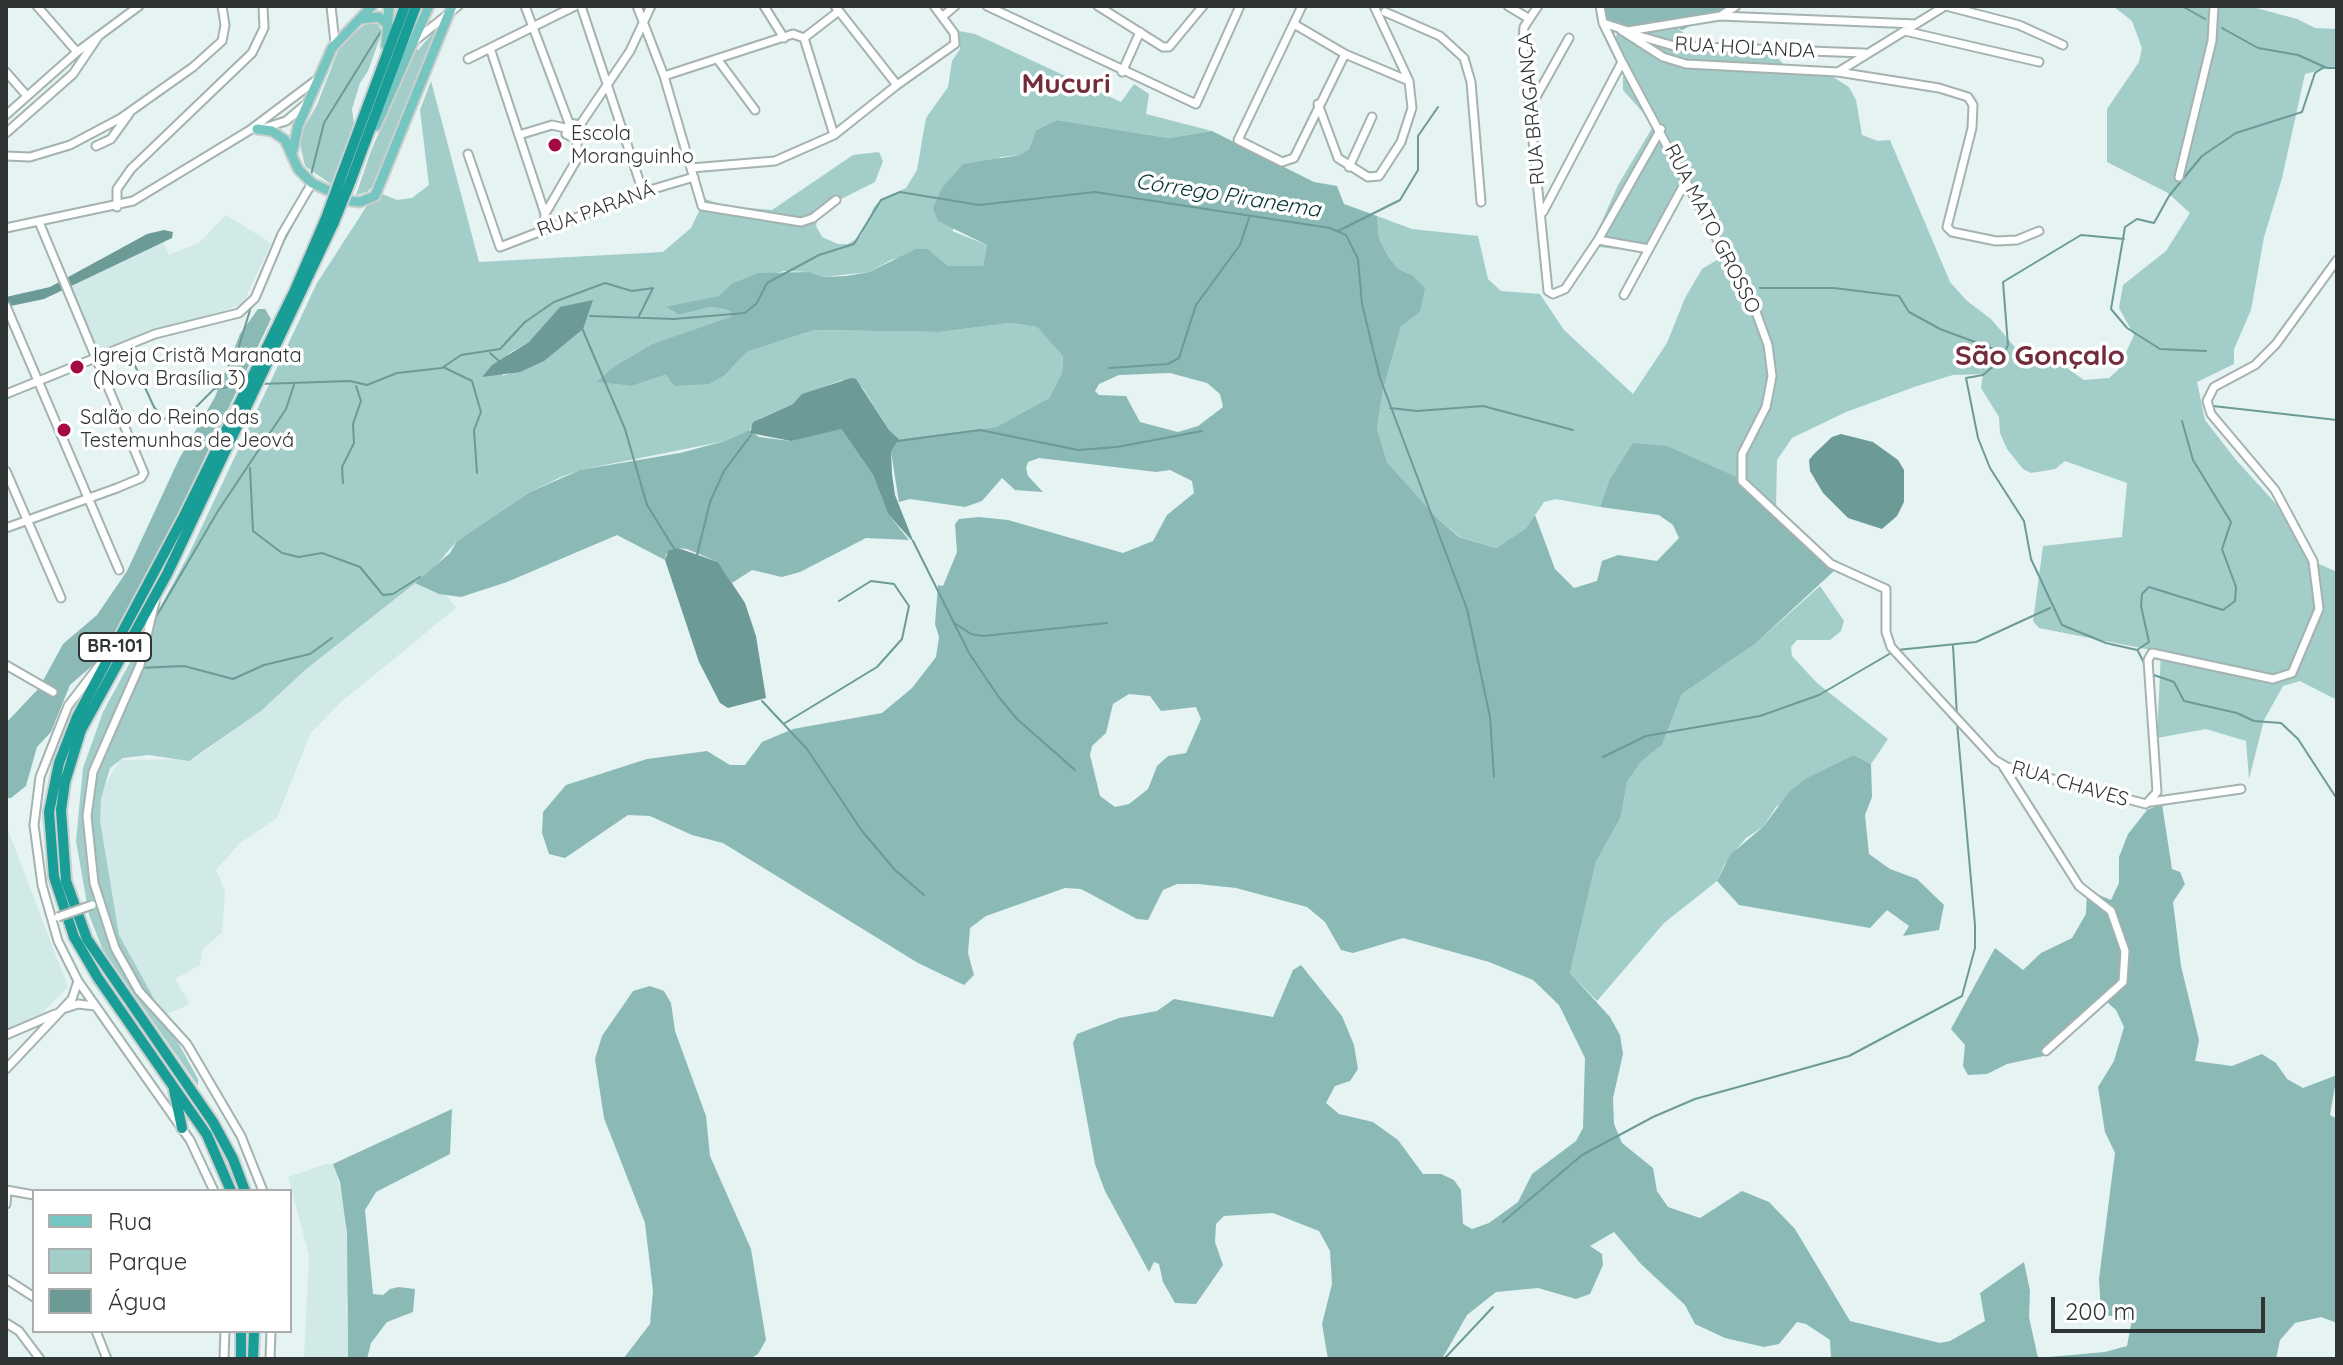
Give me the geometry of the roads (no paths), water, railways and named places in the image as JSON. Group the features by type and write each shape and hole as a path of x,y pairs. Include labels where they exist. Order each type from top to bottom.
{"highway":[{"name":"BR-101","path":"244,1189 233,1159 213,1122 87,939 75,911 63,867 61,810 75,745 156,595 304,293 405,6"},
{"name":"BR-101","path":"346,178 361,154 416,6"},
{"name":"BR-101","path":"230,1189 207,1135 81,951 63,907 51,860 49,812 61,755 77,717 330,220"},
{"path":"172,1084 182,1128"},
{"path":"241,1333 241,1359"},
{"path":"253,1359 254,1333"}],"main road":[{"path":"293,153 296,132 335,43 372,6"},
{"path":"367,108 389,40 389,6"},
{"path":"361,154 429,6"},
{"path":"254,129 282,137 293,153 298,169 312,183 351,201 360,202 375,196 454,7"},
{"path":"356,20 379,17 389,27"}],"street":[{"path":"37,6 77,52"},
{"path":"6,156 30,157 70,145 102,131 130,112 193,67 222,41 225,25 222,6"},
{"path":"117,207 117,189 131,169 252,53 264,28 263,6"},
{"path":"331,6 335,43"},
{"path":"525,6 567,125 568,136 577,137"},
{"path":"468,59 575,6"},
{"path":"581,6 609,82 643,192"},
{"path":"637,6 664,76 702,206 801,222 813,218 836,200"},
{"path":"580,125 630,51 651,6"},
{"path":"764,6 784,38"},
{"path":"691,168 775,161 834,135 955,44 956,37 934,6"},
{"path":"942,17 955,6"},
{"path":"987,6 1122,72 1196,104 1240,6"},
{"path":"1098,6 1163,47 1175,44 1203,6"},
{"path":"1302,6 1238,140 1282,162 1294,158 1345,54"},
{"path":"1374,6 1440,36 1464,58 1471,82 1481,202"},
{"name":"RUA BRAGANÇA","path":"1508,6 1528,18 1523,40 1550,293 1561,292 1568,285 1598,240"},
{"path":"1528,18 1538,6"},
{"path":"1720,16 1736,6"},
{"path":"1838,72 1864,53 1945,6 2019,25 2063,45"},
{"path":"2179,177 2212,41 2214,6"},
{"path":"408,54 420,35 454,7"},
{"path":"1600,7 1603,23 1625,31 1663,57 1686,64 1838,72 1939,88 1968,97 1973,113 1947,219 1948,230 1996,241 2017,240 2039,231"},
{"path":"6,115 132,8"},
{"path":"804,38 837,8 897,85"},
{"path":"1318,104 1338,158 1349,167 1376,178 1401,142 1411,117 1409,81 1385,12"},
{"path":"1625,31 1720,16 1916,24"},
{"name":"RUA MATO GROSSO","path":"1603,23 1756,312 1768,345 1772,376 1766,407 1747,445"},
{"path":"1294,24 1345,54 1409,81"},
{"name":"RUA HOLANDA","path":"1625,31 1674,46 1864,53"},
{"path":"1905,31 2039,62"},
{"path":"1122,72 1140,32"},
{"path":"664,76 799,33 804,38 834,135"},
{"path":"6,133 21,124 73,74 99,35"},
{"path":"1531,108 1569,38"},
{"path":"490,48 545,214 544,229"},
{"path":"718,60 755,110"},
{"path":"1542,213 1622,62"},
{"path":"6,72 27,96"},
{"path":"6,228 117,207 140,197 254,129 308,90 321,73"},
{"path":"254,129 286,121 309,100"},
{"path":"96,146 111,139 130,112"},
{"path":"1349,167 1372,117"},
{"path":"6,125 21,124"},
{"path":"519,135 552,125 580,125"},
{"path":"545,214 577,159 577,137 582,130 580,125"},
{"path":"1649,249 1598,240 1661,129"},
{"name":"RUA PARANÁ","path":"468,154 500,247 643,192 694,177"},
{"path":"1624,295 1687,179"},
{"path":"6,394 155,334 239,313 250,305 282,234 312,183"},
{"path":"6,528 141,478 143,468 94,359 39,222"},
{"name":"RUA CHAVES","path":"1747,445 1740,464 1747,488 1831,564 1886,589 1886,632 1891,647 2001,765 2141,804 2151,802 2157,792 2148,660 2152,653 2281,679 2295,669 2319,609 2313,561 2275,490 2211,414 2207,401 2214,387 2255,365 2276,344 2337,260"},
{"path":"6,306 119,570"},
{"path":"6,471 61,598"},
{"path":"156,595 140,665 93,772 87,816 96,904 115,948 139,991 187,1044 241,1136 262,1189"},
{"path":"114,649 68,706 40,777 34,825 36,856 54,918 78,981 182,1128 213,1189"},
{"path":"6,665 53,692"},
{"path":"2001,765 2079,886 2111,911 2125,951 2123,982 2046,1051"},
{"path":"2151,802 2241,789"},
{"path":"54,918 96,904"},
{"path":"6,1069 72,999 78,981"},
{"path":"6,1035 78,1004 95,1006"},
{"path":"6,1204 7,1190 32,1195"},
{"path":"6,1279 32,1296"},
{"path":"6,1323 19,1331 40,1359"},
{"path":"97,1333 107,1359"},
{"path":"224,1359 225,1333"},
{"path":"270,1359 271,1333"}],"water":[{"path":"164,230 173,232 172,238 44,299 6,307 6,297 50,287 147,234"},
{"path":"593,300 583,329 544,361 520,372 482,377 492,365 529,342 560,307"},
{"path":"856,379 889,430 899,439 891,452 895,495 914,543 888,514 873,475 841,429 791,441 750,433 753,422 793,404 802,394"},
{"path":"1841,434 1873,442 1898,460 1904,470 1904,502 1897,516 1882,529 1848,518 1823,493 1810,471 1809,460 1814,454 1832,437"},
{"path":"678,548 718,562 745,603 756,636 766,698 728,708 720,703 699,662 665,560 668,551"}],"waterway":[{"path":"2182,6 2205,19"},
{"path":"311,175 324,123 383,28"},
{"path":"2222,28 2258,48 2298,55 2327,68 2337,68"},
{"path":"2206,351 2160,349 2127,328 2111,309 2125,227 2137,219 2154,223 2169,196 2202,156 2236,133 2302,112 2315,73 2324,67"},
{"path":"1338,231 1400,200 1418,170 1418,136 1438,107"},
{"name":"Córrego Piranema","path":"590,316 674,319 745,313 757,303 767,283 819,255 854,244 881,200 900,192 979,205 1095,192 1330,228 1346,235 1358,259 1362,304 1380,378 1467,609 1490,717 1494,777"},
{"path":"282,244 306,200"},
{"path":"1109,368 1168,364 1179,358 1196,305 1240,245 1249,218"},
{"path":"2124,239 2081,235 2003,282 2008,345 2001,360 1983,375 1966,378 1978,438 1990,468 2024,521 2031,559 2062,625 2106,643 2137,650 2149,642 2141,606 2142,594 2149,587 2223,610 2235,601 2236,587 2222,549 2231,522 2193,460 2182,421"},
{"name":"Córrego Piranema","path":"260,384 350,381 367,385 397,373 442,368 461,355 500,349 525,322 554,302 605,283 632,291 653,288 639,316"},
{"name":"Córrego Piranema","path":"70,285 92,339"},
{"path":"1760,288 1834,288 1899,296 1909,312 1940,329 2002,352"},
{"path":"227,385 251,307"},
{"path":"582,328 625,429 647,505 675,550"},
{"name":"Córrego Piranema","path":"117,353 131,357 154,407 164,419 188,415 214,389 242,385"},
{"name":"Córrego Piranema","path":"490,353 499,361"},
{"path":"443,367 472,381 481,412 474,430 477,473"},
{"path":"153,622 218,511 286,409 294,385"},
{"path":"343,483 342,467 354,443 353,424 361,401 356,386"},
{"path":"1390,408 1417,411 1483,406 1573,430"},
{"path":"2213,406 2337,420"},
{"path":"898,441 980,430 1078,450 1117,447 1202,431"},
{"path":"697,555 710,502 724,471 751,435"},
{"path":"250,468 253,531 282,553 299,557 322,553 360,567 383,595 393,594 420,577"},
{"path":"913,541 969,653 998,696 1017,719 1075,770"},
{"path":"785,723 877,667 902,639 909,606 894,584 871,581 839,601"},
{"path":"1897,650 1976,642 2050,608"},
{"path":"956,624 971,634 983,636 1107,623"},
{"path":"142,642 134,654 138,668 184,666 233,679 264,665 310,654 332,638"},
{"path":"1953,646 1957,716"},
{"path":"2138,651 2147,669"},
{"path":"1603,757 1646,736 1760,716 1819,695 1891,653"},
{"path":"2151,674 2174,682 2184,701 2237,713 2254,721 2281,723 2298,739 2337,799"},
{"path":"762,701 807,749 862,831 895,870 924,895"},
{"path":"1503,1222 1582,1155 1653,1117 1695,1099 1849,1056 1962,996 1975,948 1975,925 1957,723"},
{"path":"1444,1359 1493,1307"}],"place":[{"name":"Escola Moranguinho","path":"555,145"},
{"name":"Igreja Cristã Maranata (Nova Brasília 3)","path":"77,367"},
{"name":"Salão do Reino das Testemunhas de Jeová","path":"64,430"}],"district":[{"name":"Mucuri","path":"1066,85"},
{"name":"São Gonçalo","path":"2040,357"}]}
